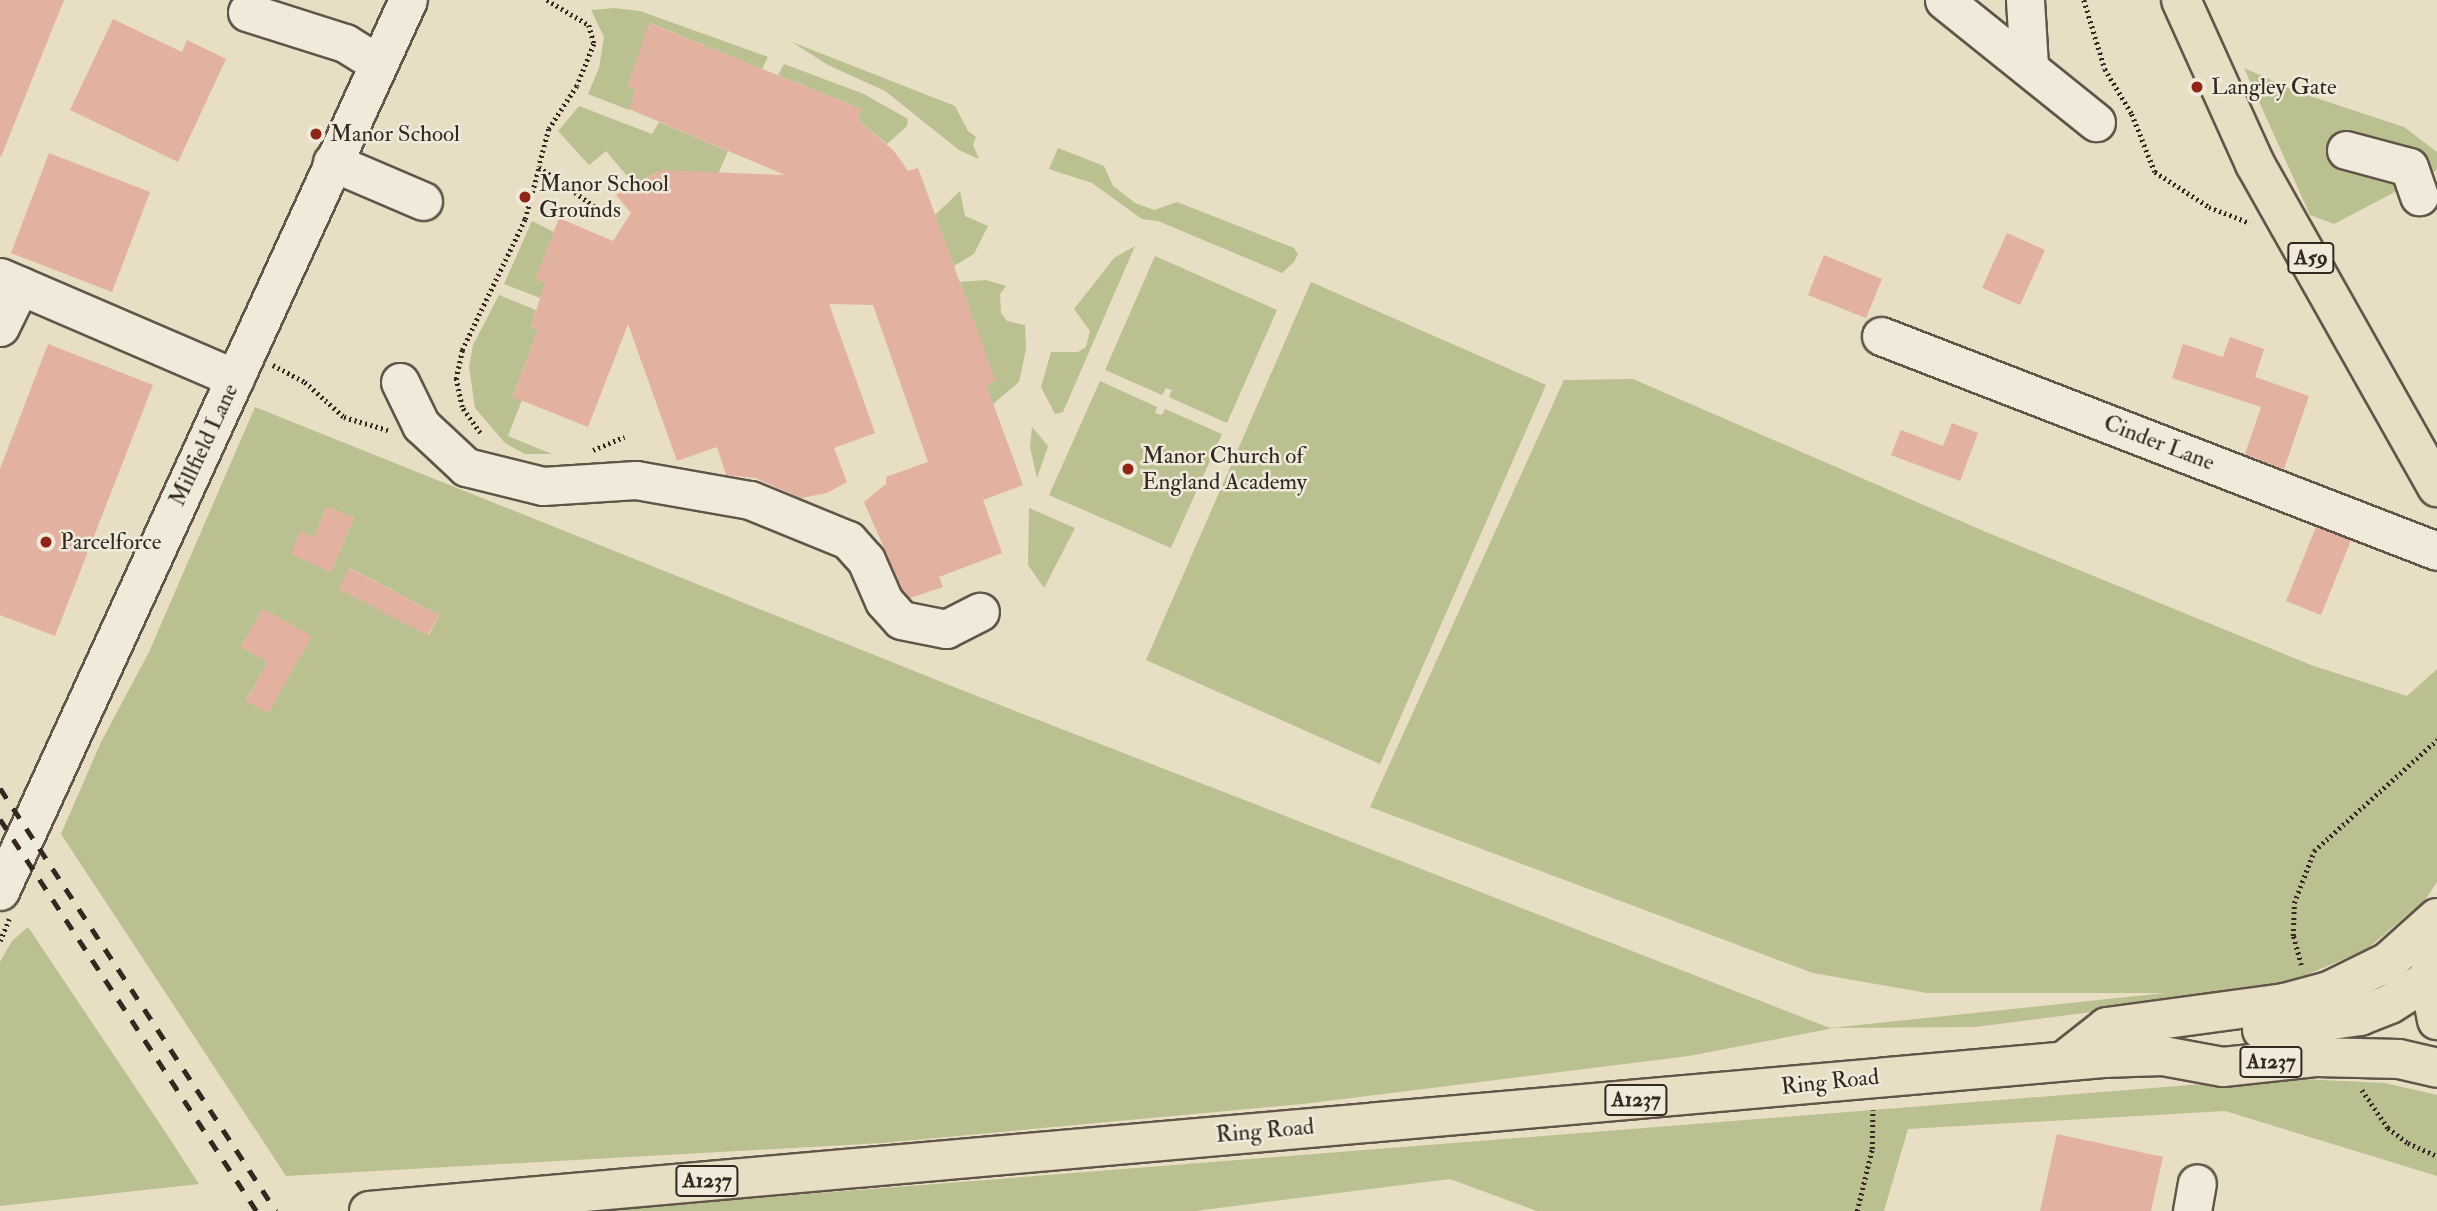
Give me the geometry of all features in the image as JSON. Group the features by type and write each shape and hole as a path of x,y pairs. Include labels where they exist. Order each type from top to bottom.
{"main road":[{"name":"A59","path":"2181,0 2255,164 2437,487"},
{"path":"2064,1061 2107,1027 2284,1003 2329,991 2388,962 2437,918"},
{"path":"2437,942 2429,979 2437,1020"},
{"name":"Ring Road","path":"2162,1056 2220,1035 2360,1016 2390,1004 2429,979"},
{"name":"Ring Road","path":"369,1211 2064,1061 2162,1056 2222,1067 2317,1057 2399,1059 2437,1068"}],"street":[{"path":"1944,0 2096,122"},
{"path":"2025,0 2029,66"},
{"name":"Millfield Lane","path":"0,891 379,64 399,2"},
{"path":"247,12 345,43 379,64"},
{"path":"2346,150 2409,167 2419,196"},
{"path":"332,162 423,201"},
{"path":"0,327 10,282 137,320 241,366"},
{"name":"Cinder Lane","path":"1881,336 2437,551"},
{"path":"400,382 421,425 466,467 502,479 543,486 636,480 750,500 848,540 866,560 884,601 901,620 946,629 980,612"}],"path":[{"path":"486,438 462,407 456,379 463,350 525,219 549,129 577,86 593,44 589,25 547,0"},
{"path":"2084,0 2105,69 2132,114 2155,172 2209,207 2261,228"},
{"path":"539,167 597,208"},
{"path":"241,366 305,382 344,417 388,430 421,425 462,407"},
{"path":"582,454 624,437"},
{"path":"2304,976 2293,936 2294,904 2314,851 2437,740"},
{"path":"1857,1211 1872,1149 1874,1077"},
{"path":"2362,1090 2388,1128 2408,1143 2437,1156"}],"green space":[{"path":"614,8 640,11 768,57 762,69 650,23 628,86 636,88 629,110 588,94 599,68 604,37 591,10"},
{"path":"792,42 955,106 968,131 976,137 973,145 979,159 959,150 885,91 828,65"},
{"path":"784,64 864,94 908,119 907,126 887,144 858,120 861,109 778,75"},
{"path":"2244,68 2298,92 2404,127 2437,152 2437,170 2334,224 2310,215"},
{"path":"579,106 652,134 659,122 728,151 715,181 662,170 634,184 606,151 589,165 558,131"},
{"path":"1058,148 1104,166 1113,186 1135,203 1154,210 1177,202 1294,248 1298,254 1282,273 1158,221 1142,219 1092,183 1049,169"},
{"path":"960,191 965,216 988,226 974,254 954,266 935,215"},
{"path":"532,221 554,232 536,279 546,283 540,298 504,284"},
{"path":"1135,246 1063,412 1055,414 1041,387 1051,352 1078,352 1086,347 1090,331 1074,309 1114,258"},
{"path":"1155,256 1277,310 1227,423 1169,397 1172,390 1166,388 1162,395 1105,370"},
{"path":"986,280 1006,286 1000,294 1001,313 1007,321 1025,325 1026,349 1019,382 986,410 978,387 995,381 960,282"},
{"path":"1311,282 1546,385 1380,764 1146,660"},
{"path":"499,295 536,310 531,327 538,330 513,396 522,400 508,436 552,454 525,454 505,443 475,408 469,367 473,345"},
{"path":"1633,379 1986,532 2311,665 2407,696 2437,669 2437,882 2425,900 2367,949 2304,976 2248,992 1975,1027 1834,1028 1689,1056 1303,1104 882,1143 286,1176 61,834 101,742 149,652 255,407 959,689 1830,1028 2165,993 1927,993 1813,973 1370,807 1564,380","holes":["327,507 354,518 331,572 292,554 301,531 314,537","350,568 439,615 429,635 339,589","263,609 311,637 268,713 246,700 268,662 241,647"]},
{"path":"1100,381 1157,407 1155,413 1162,415 1165,409 1222,434 1171,548 1049,495"},
{"path":"1032,427 1048,446 1037,478 1030,447"},
{"path":"1029,508 1075,528 1044,588 1028,565"},
{"path":"28,927 199,1184 0,1206 0,962 12,941"},
{"path":"2280,1078 2385,1083 2437,1095 2437,1176 2225,1111 1908,1129 1884,1211 1537,1211 1450,1179 1195,1211 591,1211"}],"building":[{"path":"0,0 64,0 1,157 0,156"},
{"path":"113,19 182,52 187,40 226,59 178,162 70,110"},
{"path":"649,23 861,109 858,120 894,151 908,171 918,168 996,381 986,384 1023,485 983,500 1002,553 939,577 943,587 910,598 902,589 864,502 886,484 886,477 928,462 873,305 829,304 875,433 834,448 847,482 827,493 801,498 755,478 726,475 717,447 677,461 628,324 588,427 513,397 538,330 531,327 545,283 536,279 559,218 613,241 631,213 616,195 662,170 785,175 629,109 636,88 628,86"},
{"path":"49,153 150,192 112,292 11,253"},
{"path":"2007,233 2045,250 2020,305 1982,288"},
{"path":"1824,255 1882,279 1866,318 1808,295"},
{"path":"2230,337 2264,349 2255,377 2309,396 2284,469 2245,454 2261,407 2172,378 2183,344 2223,357"},
{"name":"Parcelforce","path":"48,344 153,385 55,636 0,615 0,469"},
{"path":"1952,423 1978,433 1960,481 1891,455 1901,430 1943,446"},
{"path":"327,507 354,518 331,572 291,554 301,531 314,537"},
{"path":"2316,527 2351,540 2321,615 2286,601"},
{"path":"349,568 439,615 428,635 339,589"},
{"path":"263,609 312,636 268,713 246,701 268,662 241,647"},
{"path":"2057,1134 2163,1157 2151,1211 2040,1211"}],"railway":[{"path":"0,788 276,1211"},
{"path":"0,819 257,1211"}],"place":[{"name":"Langley Gate","path":"2197,87"},
{"name":"Manor School","path":"316,134"},
{"name":"Manor School Grounds","path":"525,197"},
{"name":"Manor Church of England Academy","path":"1128,469"},
{"name":"Parcelforce","path":"46,542"}]}
